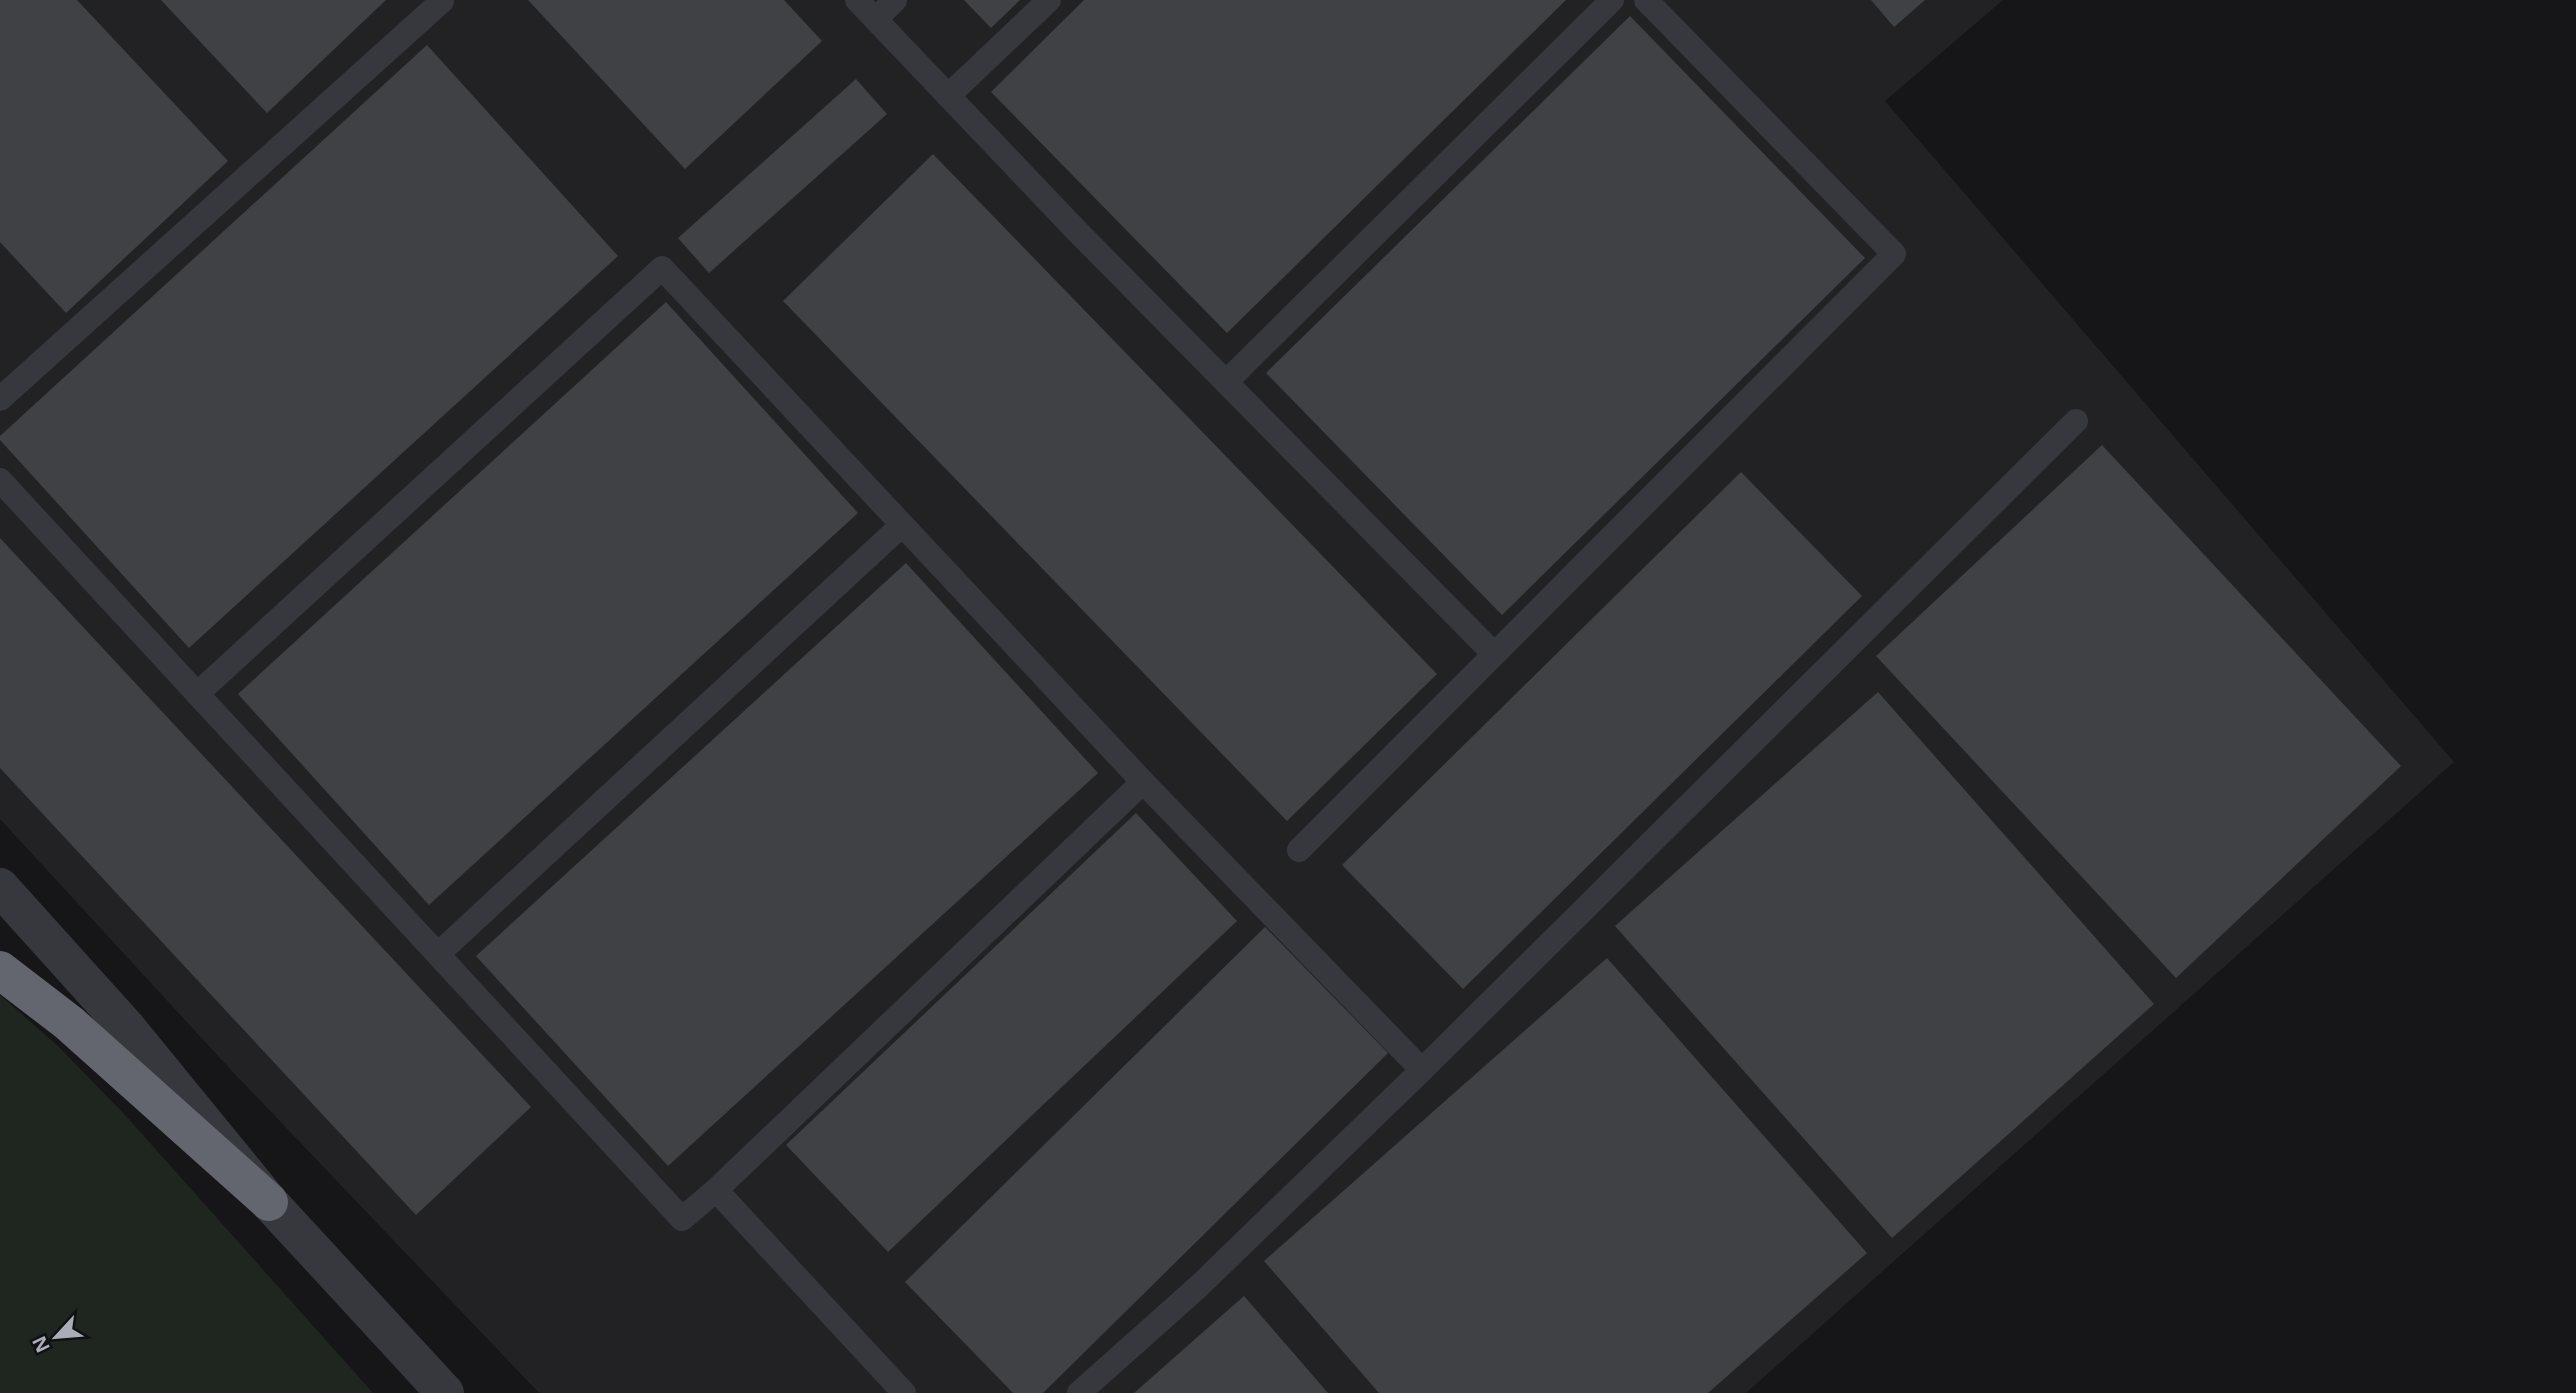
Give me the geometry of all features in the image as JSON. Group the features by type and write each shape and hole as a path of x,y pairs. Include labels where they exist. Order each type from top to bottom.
{"highway":[{"path":"0,970 69,1023 269,1202"}],"street":[{"path":"0,887 127,1028 269,1202 445,1393"}],"lane":[{"path":"857,0 1074,228 1494,654"},
{"path":"876,19 895,0"},
{"path":"948,96 1049,0"},
{"path":"1226,382 1612,0"},
{"path":"1299,850 1894,254 1646,0"},
{"path":"0,399 442,1"},
{"path":"197,694 662,268 1143,782 1422,1070"},
{"path":"1079,1393 1198,1287 1422,1070 2076,421"},
{"path":"0,480 682,1219 716,1190 1143,782"},
{"path":"438,954 902,525"},
{"path":"716,1190 904,1393"}],"shaded area":[{"path":"0,0 2003,0 1885,101 2454,762 1746,1393 539,1393 231,1070 0,819"},
{"path":"0,995 58,1046 126,1116 373,1393 0,1393"}],"building":[{"path":"0,0 77,0 228,161 66,313 0,242"},
{"path":"161,0 386,0 267,113"},
{"path":"528,0 784,0 822,41 685,169"},
{"path":"964,0 1020,0 991,28"},
{"path":"1084,0 1566,0 1227,333 991,92"},
{"path":"1871,0 1925,0 1894,27"},
{"path":"1630,16 1865,258 1502,615 1266,373"},
{"path":"427,45 618,256 189,648 0,440 0,436"},
{"path":"856,79 887,114 709,273 678,238"},
{"path":"933,154 1437,674 1287,821 783,301"},
{"path":"666,302 858,513 429,905 238,694"},
{"path":"2102,445 2401,766 2176,978 1876,656"},
{"path":"1741,472 1862,596 1463,989 1342,865"},
{"path":"0,538 531,1107 416,1215 0,768"},
{"path":"906,563 1098,773 668,1166 476,956"},
{"path":"1878,692 2154,1004 1892,1238 1615,926"},
{"path":"1136,813 1237,921 888,1252 786,1145"},
{"path":"1265,927 1388,1053 1043,1393 1013,1393 905,1282"},
{"path":"1607,958 1867,1253 1708,1393 1379,1393 1264,1261"},
{"path":"1244,1296 1328,1393 1134,1393"}]}
